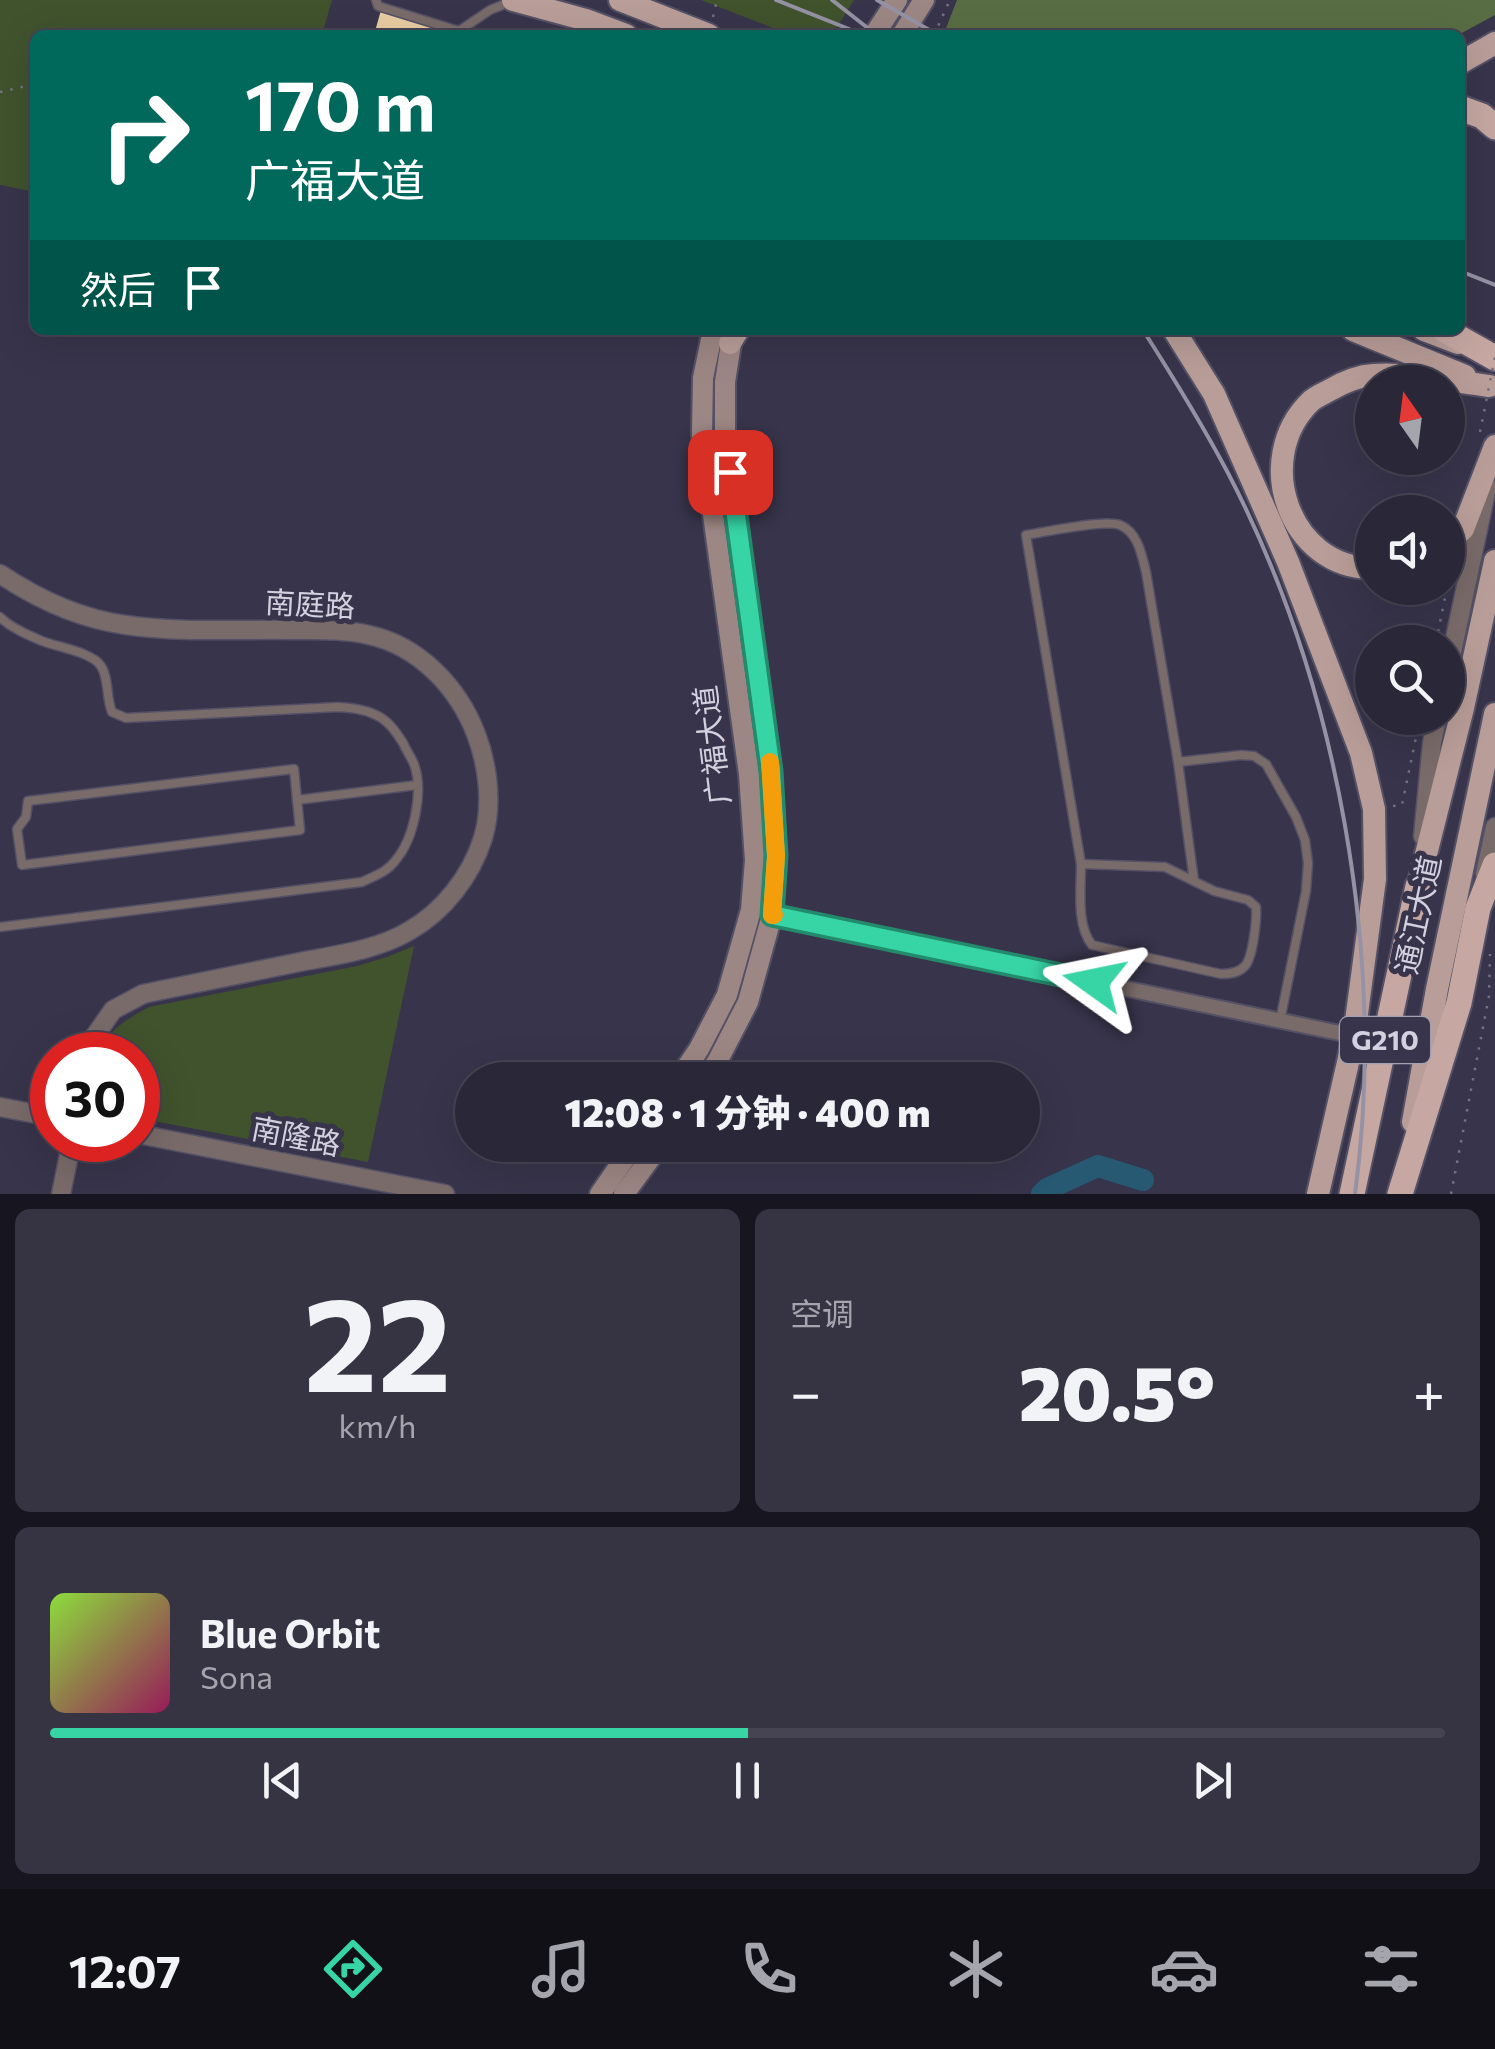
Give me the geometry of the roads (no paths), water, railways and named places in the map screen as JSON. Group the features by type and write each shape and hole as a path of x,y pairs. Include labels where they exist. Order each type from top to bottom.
{"highway":[{"path":"1465,110 1482,116 1495,127"},
{"path":"1453,335 1492,356"},
{"name":"G210","path":"1478,908 1495,865"},
{"name":"通江大道","path":"1352,1194 1418,886"},
{"name":"通江大道","path":"1401,1192 1459,1003 1478,908"}],"main road":[{"path":"514,0 613,30"},
{"path":"620,0 711,26"},
{"path":"877,30 897,0"},
{"path":"905,30 924,0"},
{"path":"1465,60 1495,43"},
{"name":"广福大道","path":"690,1062 727,995 751,910 756,860 749,774 702,436 702,378 727,335"},
{"name":"广福大道","path":"715,1062 748,1002 772,915 776,856 771,771 725,435 728,335"},
{"path":"1177,335 1214,394 1288,562 1361,753 1374,809 1375,880 1354,1036 1318,1194"},
{"path":"1365,335 1492,387"},
{"path":"1437,335 1492,356"},
{"path":"1355,566 1333,560 1313,545 1297,527 1288,508 1282,479 1283,445 1311,401 1341,384 1372,374 1492,387"},
{"path":"1465,520 1490,443"},
{"name":"通江大道","path":"1418,886 1495,562"},
{"name":"通江大道","path":"1401,1192 1437,989 1495,714"},
{"path":"600,1194 622,1162"},
{"path":"624,1194 648,1162"}],"street":[{"path":"1456,625 1490,443"},
{"name":"南庭路","path":"0,574 59,607 125,625 331,630 370,635 407,650 443,678 468,714 484,756 488,799 484,835 470,872 446,902 409,931 366,948 143,994 113,1010 98,1032"},
{"name":"通江大道","path":"1418,886 1434,735"},
{"name":"通江大道","path":"1478,908 1495,827"},
{"path":"772,915 1354,1036"},
{"path":"0,1107 30,1113"},
{"name":"南隆路","path":"160,1138 445,1194"},
{"path":"62,1194 68,1162"}],"lane":[{"path":"376,0 378,6 456,30"},
{"path":"460,30 490,10 514,0"},
{"path":"1081,864 1166,867 1194,881 1214,891 1248,900 1256,906 1256,914 1244,968 1233,974 1221,974 1092,945 1086,937 1081,908 1081,864 1026,535 1096,524 1120,525 1140,548 1146,572 1194,881"},
{"path":"0,617 42,641 91,658 102,666 112,712 126,718 338,707 380,716 394,728 406,748 415,766 416,785 414,828 407,842 395,862 362,882 0,928"},
{"path":"1178,762 1254,756 1266,764 1305,840 1306,891 1280,1021"},
{"path":"294,770 297,800 300,830 22,865 17,829 26,817 28,801 294,770"},
{"path":"297,800 416,785"}],"waterway":[{"path":"1042,1194 1098,1166 1143,1180"}],"railway":[{"path":"776,0 851,30"},
{"path":"832,0 869,29"},
{"path":"877,0 929,30"},
{"path":"1465,273 1495,285"},
{"path":"1146,335 1228,473 1266,555 1299,641 1325,732 1345,824 1358,918 1364,1011 1363,1104 1355,1194"}]}
